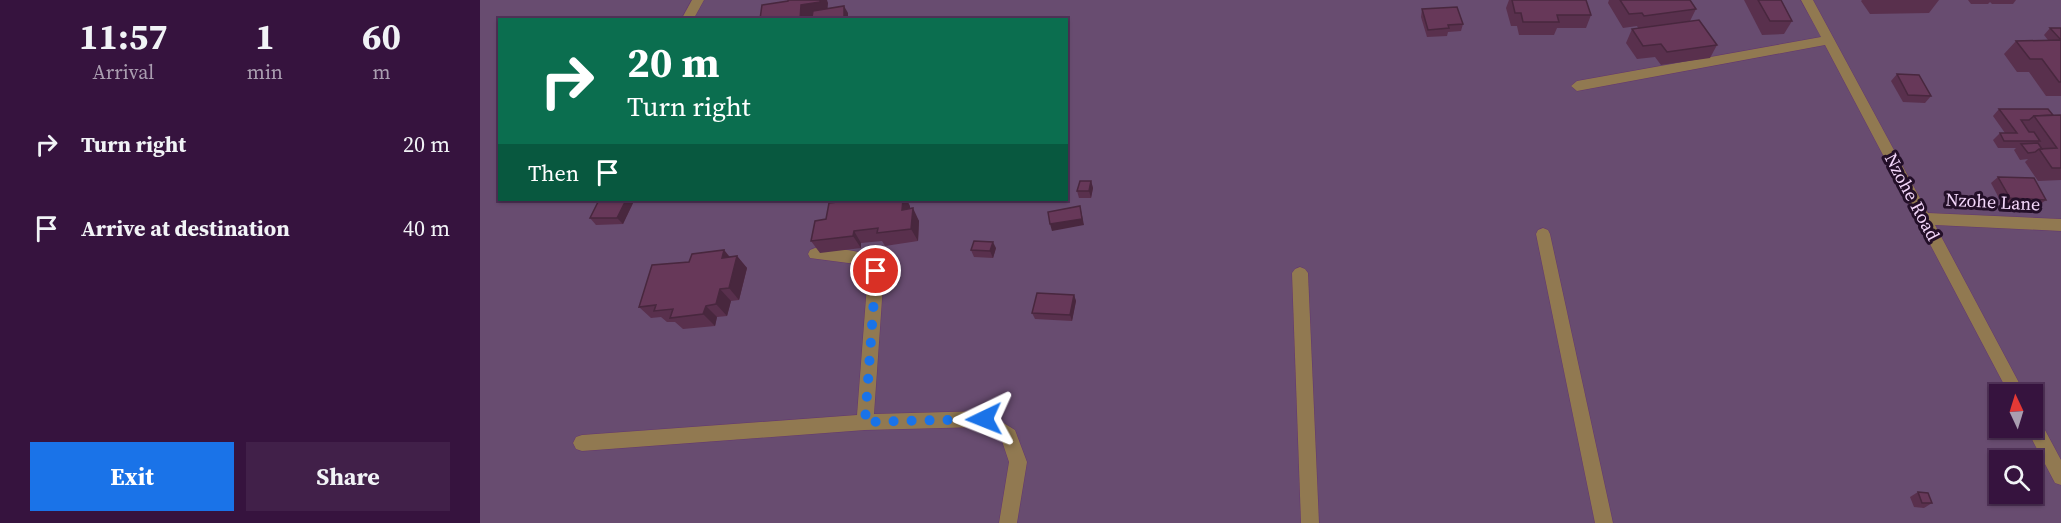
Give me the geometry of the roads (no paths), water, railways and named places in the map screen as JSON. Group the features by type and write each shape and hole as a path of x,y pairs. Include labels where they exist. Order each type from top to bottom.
{"street":[{"path":"688,18 698,0"},
{"name":"Nzohe Road","path":"1807,0 2012,384"},
{"path":"1577,86 1828,40"},
{"name":"Nzohe Lane","path":"1924,219 2061,225"},
{"path":"1543,234 1604,523"},
{"path":"815,254 863,259 872,264 876,271 865,422"},
{"path":"1300,273 1310,523"},
{"path":"582,443 865,422 984,419 1009,436 1018,462 1008,523"},
{"path":"2040,438 2061,477"}]}
